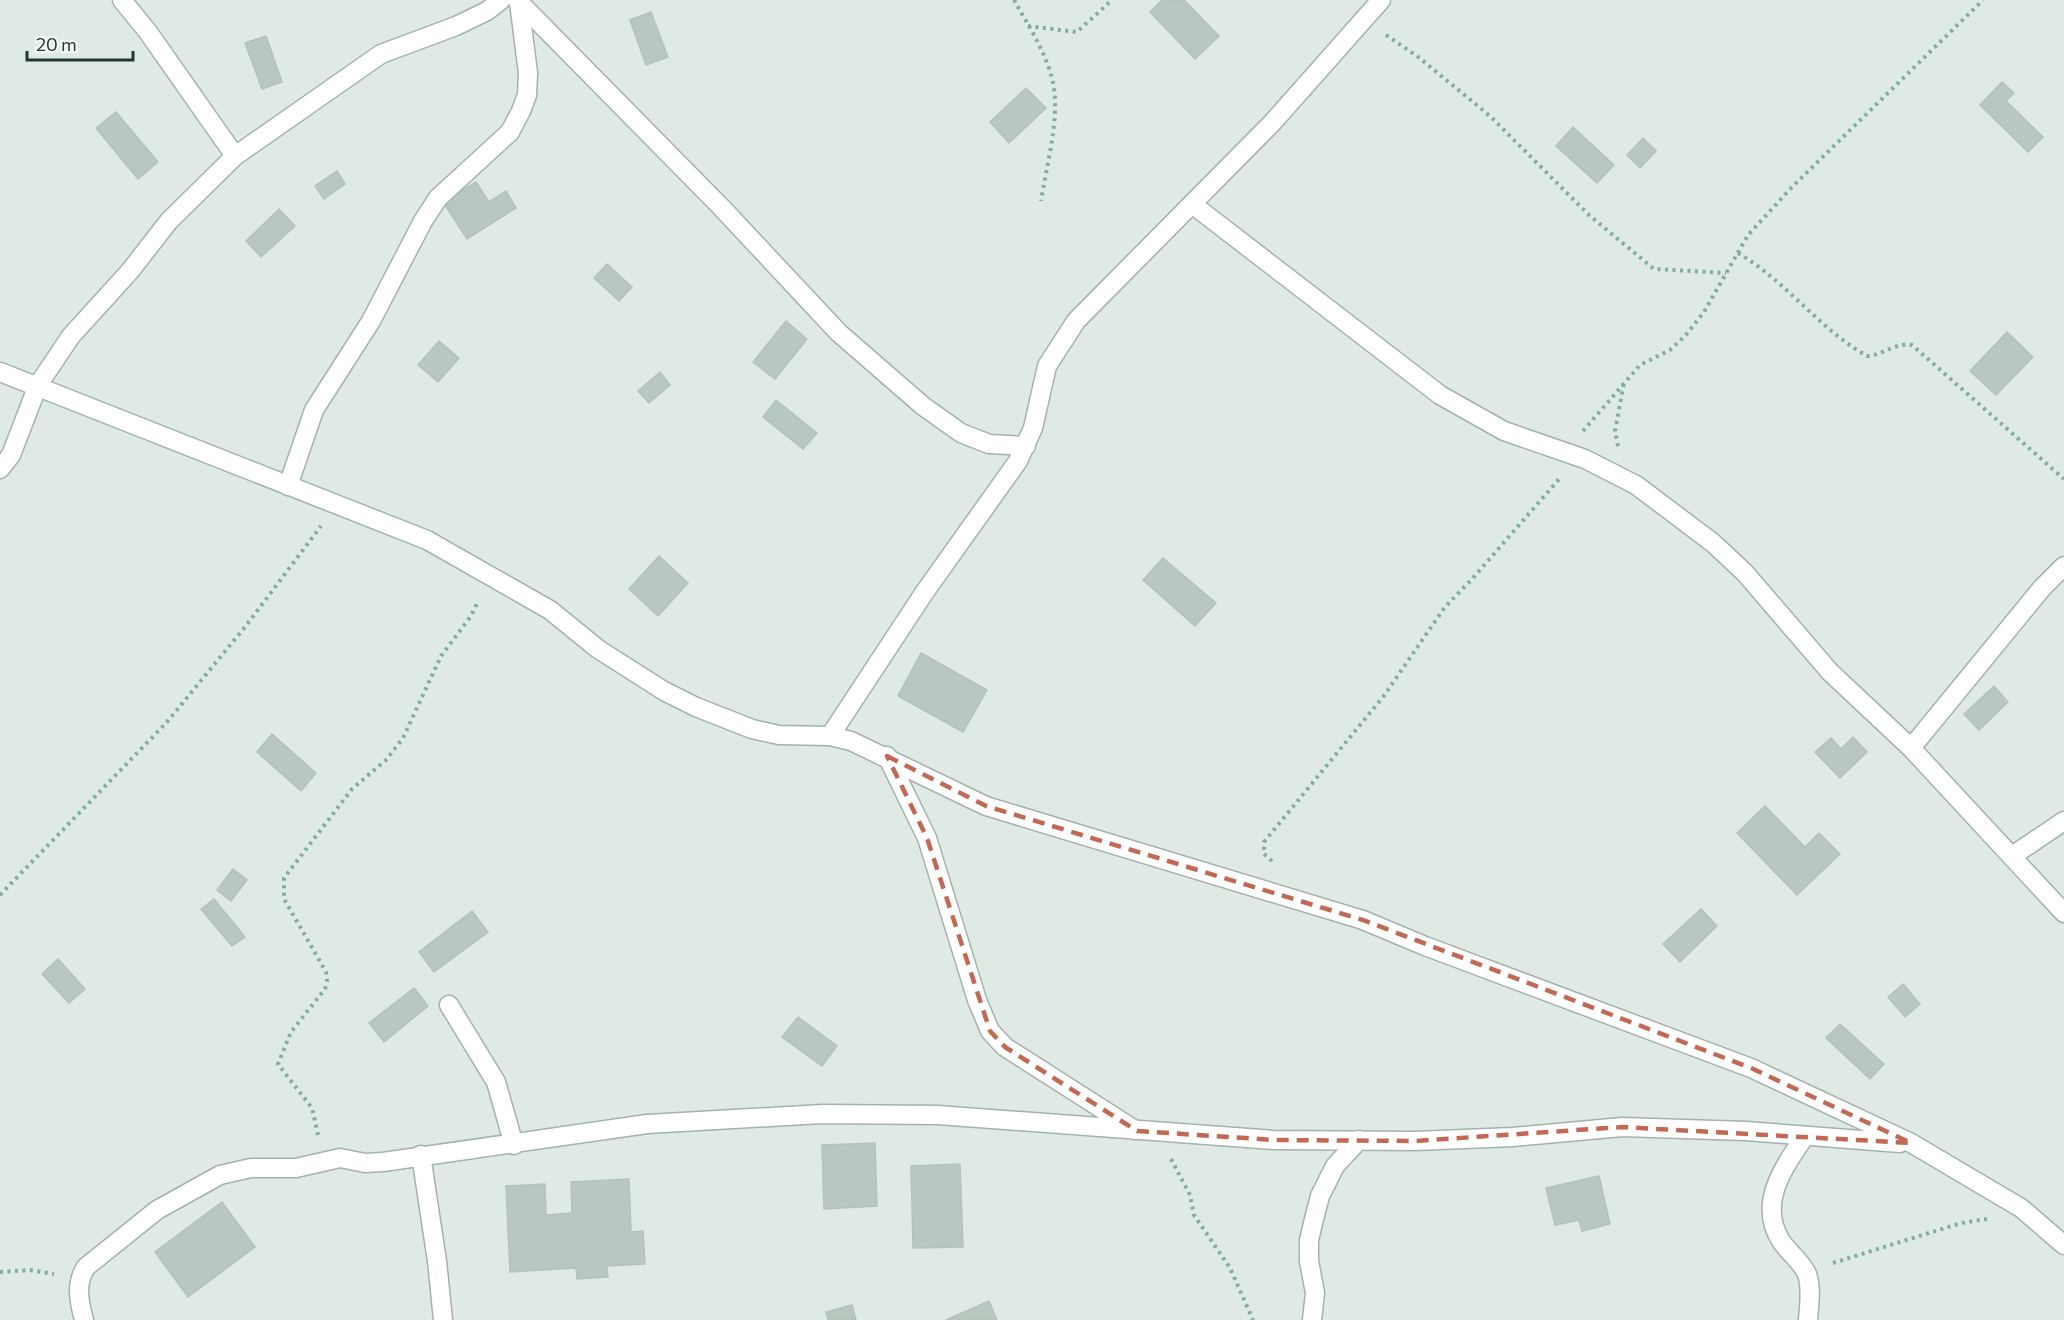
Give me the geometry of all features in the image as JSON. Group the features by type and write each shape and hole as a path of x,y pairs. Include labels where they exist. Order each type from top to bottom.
{"street":[{"path":"122,0 148,32 235,156"},
{"path":"0,470 11,455 38,385 71,336 130,271 170,221 235,156 381,54 456,26 512,0"},
{"path":"512,0 713,199 838,333 923,406 961,433 989,444 1026,446"},
{"path":"288,486 314,410 371,321 423,221 438,198 510,132 521,111 527,95 528,72 512,0"},
{"path":"830,736 1026,446 1047,366 1076,321 1273,122 1381,0"},
{"path":"1192,204 1440,395 1504,431 1572,455 1626,479 1713,543 1745,573 1830,672 1911,748 2064,914"},
{"path":"0,372 38,385 427,540 550,610 598,649 664,691 696,707 752,729 779,735 830,736 887,756 986,806 1363,920 1425,946 1751,1068 1911,1143 2026,1213 2064,1245"},
{"path":"1911,748 2042,588 2064,566"},
{"path":"887,756 927,838 976,1000 990,1030 1005,1047 1143,1131"},
{"path":"2012,856 2064,821"},
{"path":"449,1005 496,1082 514,1145"},
{"path":"84,1320 79,1301 79,1278 98,1255 157,1209 220,1175 251,1168 296,1168 340,1158 365,1163 383,1162 421,1155 514,1145 646,1124 823,1114 938,1115 1274,1140 1513,1137 1622,1128 1911,1143"},
{"path":"1805,1136 1781,1171 1775,1188 1772,1209 1776,1232 1807,1274 1810,1297 1808,1320"},
{"path":"1312,1320 1315,1293 1309,1262 1309,1240 1320,1196 1335,1166 1359,1140"},
{"path":"421,1155 437,1261 443,1320"}],"path":[{"path":"1014,0 1047,63 1054,90 1052,130 1041,201"},
{"path":"1028,26 1077,32 1112,0"},
{"path":"1276,864 1264,854 1264,842 1383,697 1445,607 1473,578 1572,455 1625,379 1640,365 1670,350 1685,336 1704,312 1748,235 1793,186 1983,0"},
{"path":"1357,28 1387,35 1417,56 1490,116 1589,214 1653,269 1726,273"},
{"path":"1738,253 1756,263 1818,318 1867,356 1875,355 1902,343 1912,345 2064,479"},
{"path":"1625,379 1615,430 1626,479"},
{"path":"0,895 167,722 245,627 337,503"},
{"path":"325,1160 312,1108 278,1064 291,1032 325,989 327,981 326,972 284,898 284,878 352,789 387,759 403,738 441,656 477,604 476,568"},
{"path":"1143,1131 1181,1175 1190,1195 1194,1215 1230,1268 1253,1320"},
{"path":"1807,1274 1839,1261 1962,1223 2026,1213"},
{"path":"0,1272 30,1270 79,1278"}],"highlighted area":[{"path":"887,756 986,806 1363,920 1751,1068 1911,1143 1622,1127 1415,1141 1274,1140 1137,1131 1005,1047 990,1031 927,838"}],"building":[{"path":"1162,0 1184,0 1219,36 1195,59 1150,12"},
{"path":"651,12 668,57 646,65 630,20"},
{"path":"266,36 282,82 262,89 245,43"},
{"path":"2002,82 2014,93 2006,101 2043,137 2028,152 1980,105"},
{"path":"1026,88 1046,108 1009,143 990,122"},
{"path":"116,112 158,162 138,179 96,128"},
{"path":"1573,127 1614,165 1597,183 1556,146"},
{"path":"1643,138 1656,151 1640,168 1627,155"},
{"path":"337,171 345,184 324,199 315,186"},
{"path":"476,182 489,202 506,191 516,208 467,239 443,202"},
{"path":"279,209 295,226 261,257 246,241"},
{"path":"607,264 632,287 619,301 594,278"},
{"path":"786,321 807,339 775,379 753,362"},
{"path":"2007,332 2033,357 1996,395 1970,371"},
{"path":"439,341 459,358 438,382 418,365"},
{"path":"660,372 670,385 649,403 638,391"},
{"path":"776,400 817,433 803,449 763,417"},
{"path":"659,556 688,583 658,616 629,589"},
{"path":"1163,558 1216,603 1195,626 1143,580"},
{"path":"921,653 987,690 963,732 898,696"},
{"path":"1994,686 2008,702 1979,730 1964,714"},
{"path":"272,734 316,773 301,791 257,752"},
{"path":"1853,737 1867,752 1840,778 1815,752 1831,738 1841,749"},
{"path":"1765,806 1805,847 1819,833 1840,854 1797,895 1737,833"},
{"path":"233,869 247,880 231,901 217,890"},
{"path":"214,899 245,937 232,946 201,909"},
{"path":"1701,909 1717,926 1680,962 1663,944"},
{"path":"472,911 488,932 434,972 419,952"},
{"path":"58,959 85,989 69,1003 42,974"},
{"path":"1903,984 1920,1004 1905,1017 1888,997"},
{"path":"414,988 428,1006 384,1042 369,1023"},
{"path":"798,1017 837,1046 822,1066 782,1037"},
{"path":"1840,1024 1884,1064 1870,1079 1826,1038"},
{"path":"875,1143 877,1206 824,1209 822,1145"},
{"path":"960,1164 963,1247 913,1248 911,1166"},
{"path":"1599,1176 1610,1224 1582,1231 1579,1220 1555,1225 1546,1188"},
{"path":"629,1179 631,1232 643,1231 645,1264 607,1266 608,1277 577,1279 576,1268 510,1272 506,1186 545,1184 546,1215 572,1213 571,1182"},
{"path":"222,1202 255,1247 188,1297 155,1252"},
{"path":"989,1301 997,1320 946,1320"},
{"path":"852,1305 856,1320 828,1320 826,1312"}]}
